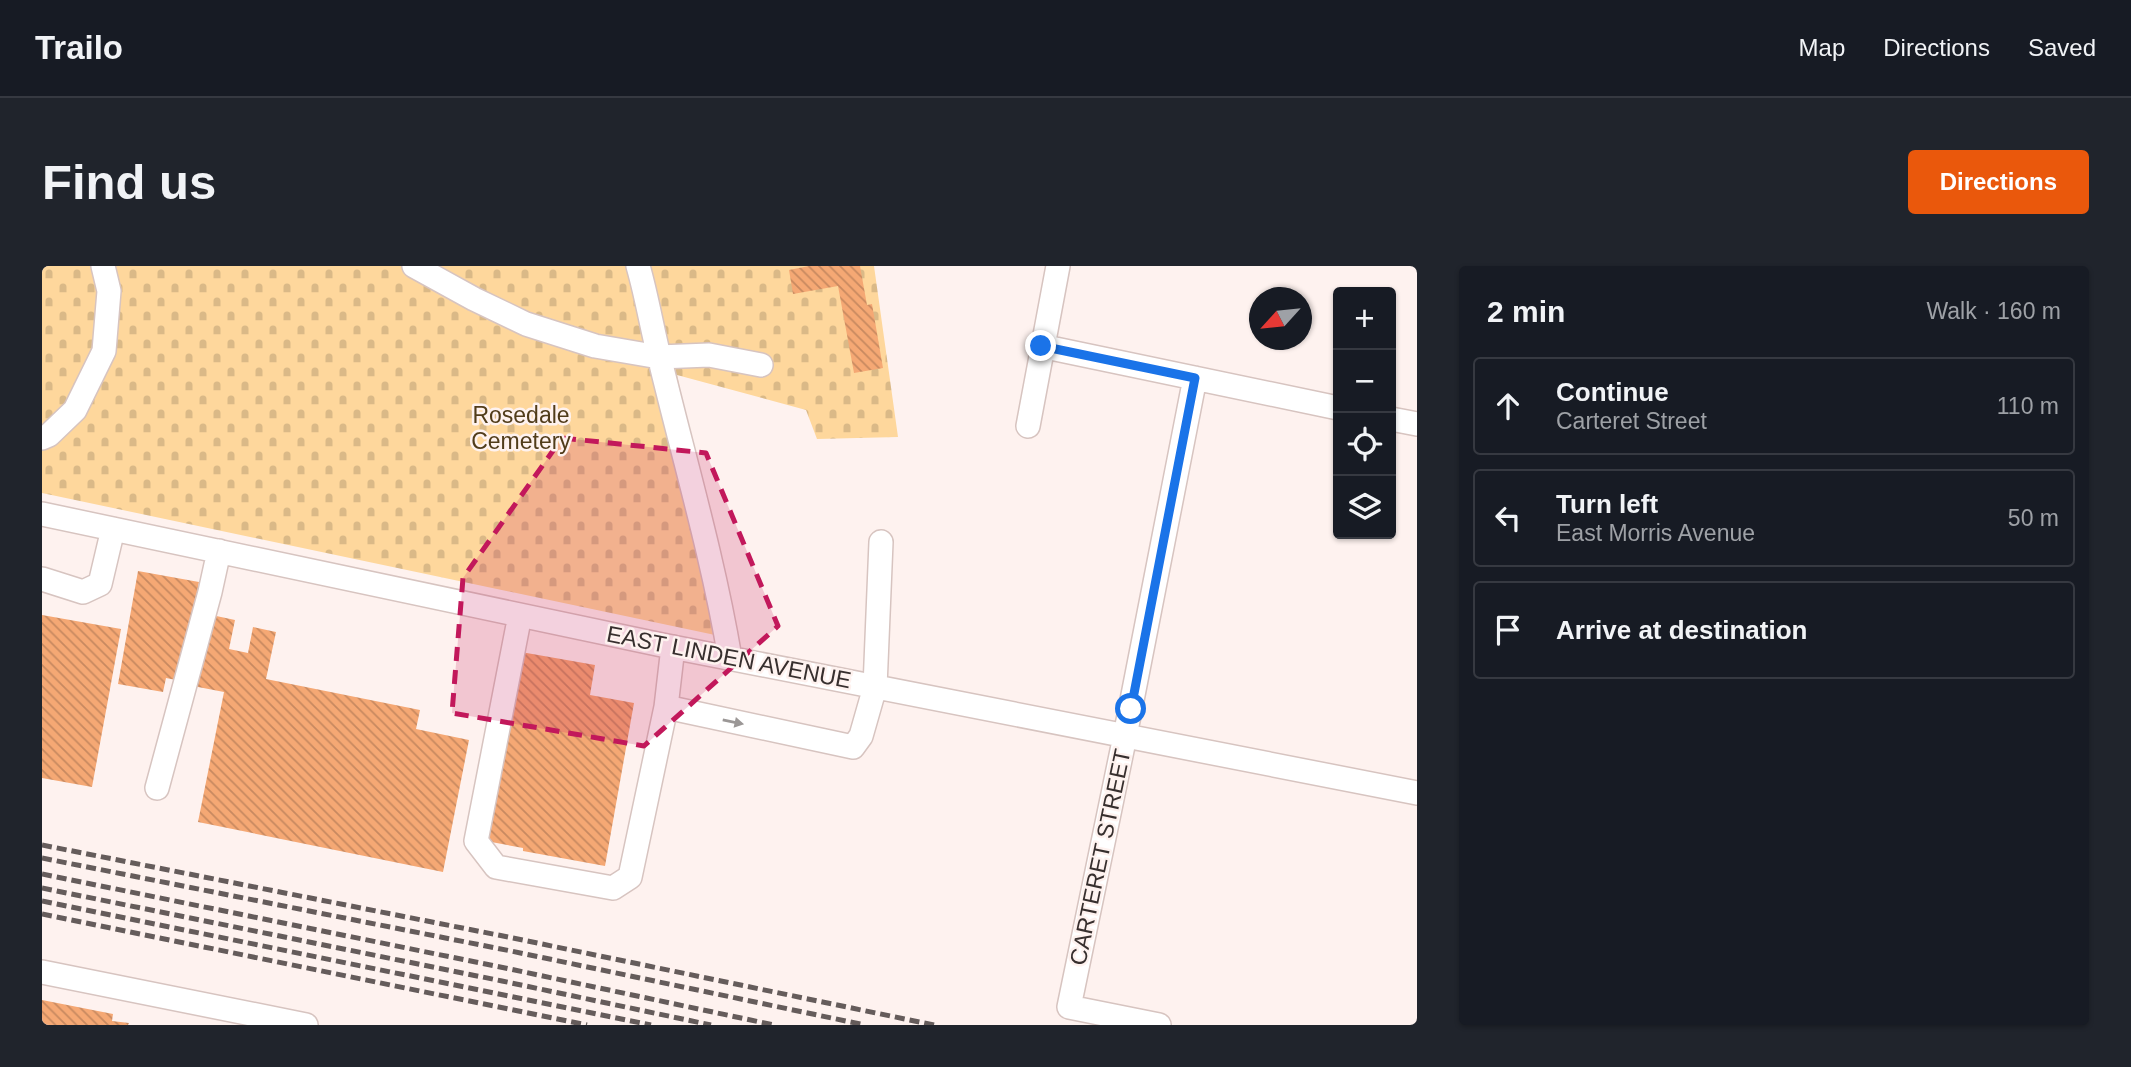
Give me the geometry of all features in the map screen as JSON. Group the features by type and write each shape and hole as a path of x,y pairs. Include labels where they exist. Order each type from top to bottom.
{"street":[{"path":"42,438 49,435 75,410 104,351 109,291 103,266"},
{"path":"414,266 526,324 594,346 659,357 709,355 761,365"},
{"path":"638,266 695,493 723,614 730,658"},
{"path":"1028,426 1058,266"},
{"path":"1041,346 1333,407"},
{"name":"CARTERET STREET","path":"1159,1025 1069,1007 1195,378"},
{"path":"1396,420 1417,424"},
{"name":"EAST LINDEN AVENUE","path":"42,514 673,647 1417,793"},
{"path":"42,579 83,592 100,584 113,529"},
{"path":"666,707 853,747 861,736 875,687 881,542"},
{"path":"157,788 219,551"},
{"path":"520,615 476,841 495,867 613,888 630,877 666,707 673,647"},
{"path":"42,972 306,1025"}],"highlighted area":[{"path":"562,438 706,453 778,626 644,746 452,713 463,578"}],"green space":[{"name":"Rosedale Cemetery","path":"42,266 874,266 898,437 817,439 806,410 677,375 734,639 42,493"}],"building":[{"path":"809,266 860,266 867,305 872,304 883,368 854,373 838,286 793,294 789,270"},
{"path":"138,571 199,582 181,681 166,678 163,692 118,684"},
{"path":"207,614 235,620 229,649 248,653 253,627 276,632 266,679 420,710 416,729 469,740 443,872 198,822 224,692 193,686"},
{"path":"42,615 121,629 92,787 42,778"},
{"path":"521,652 595,665 590,695 634,703 605,866 523,851 523,848 486,841"},
{"path":"42,1000 113,1014 112,1021 129,1023 42,1025"}],"railway":[{"path":"42,845 934,1025"},
{"path":"42,858 511,951 865,1025"},
{"path":"42,874 774,1025"},
{"path":"42,888 711,1025"},
{"path":"42,901 651,1025"},
{"path":"42,914 587,1025"}],"route":[{"path":"1041,346 1195,378 1131,709"}]}
